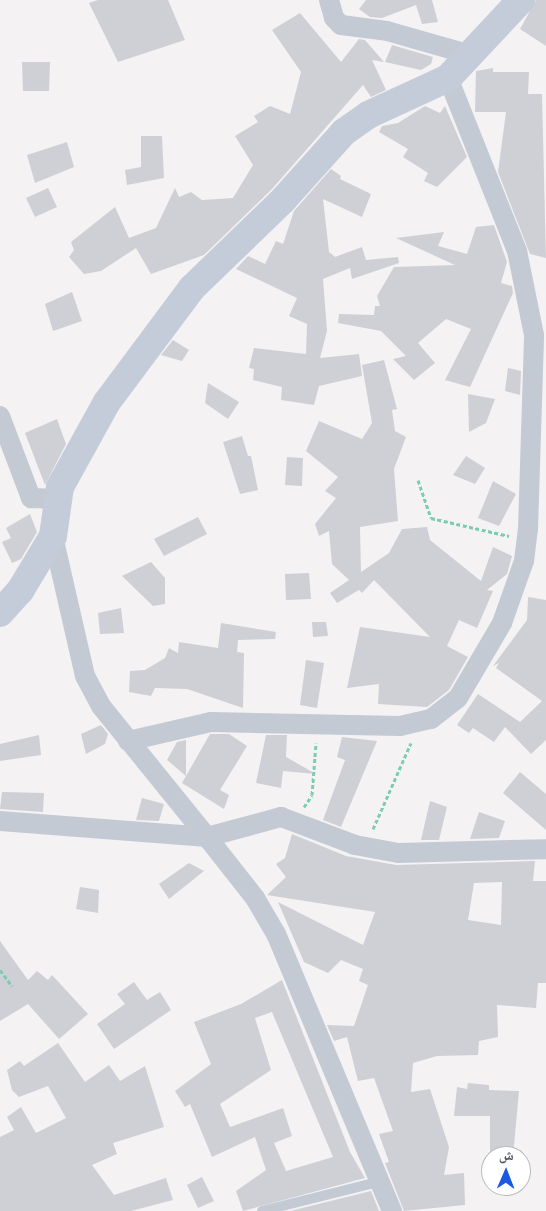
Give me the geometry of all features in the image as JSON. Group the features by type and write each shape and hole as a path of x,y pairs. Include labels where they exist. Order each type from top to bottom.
{"street":[{"path":"329,0 334,18 341,25 387,31 471,55"},
{"path":"392,1211 276,934 256,898 128,741 85,676 53,536 57,499 107,402 192,288 283,200 344,132 368,116 448,78 521,0"},
{"path":"128,741 211,722 316,725 421,722 458,698 486,652 515,589 527,539 535,400 530,307 516,251 448,78"},
{"path":"0,416 31,498 57,499"},
{"path":"0,613 20,591 53,536"},
{"path":"0,821 207,837 265,819 294,820 366,848 428,854 546,849"}],"lane":[{"path":"262,1211 381,1181"}],"path":[{"path":"418,480 427,514 439,522 527,539"},
{"path":"366,848 421,722"},
{"path":"294,820 312,795 316,725"},
{"path":"0,970 12,986"}],"building":[{"path":"98,0 168,0 185,40 118,62 89,3"},
{"path":"366,0 432,0 438,22 422,24 416,5 382,18 370,17 359,9"},
{"path":"536,0 546,0 546,46 520,29"},
{"path":"300,13 341,62 359,39 365,40 384,62 372,60 386,90 371,97 363,85 272,189 204,255 151,274 136,248 101,271 84,274 69,257 74,250 71,242 115,207 129,238 156,228 175,188 179,197 191,192 202,200 233,198 253,165 235,136 258,122 254,116 270,106 290,114 301,72 272,30"},
{"path":"392,45 433,57 431,64 421,70 385,62"},
{"path":"22,62 50,62 49,91 23,91"},
{"path":"493,68 493,72 529,72 528,94 542,94 546,258 530,254 498,172 506,112 475,112 476,71"},
{"path":"425,106 440,113 445,106 467,157 437,187 424,181 428,173 403,157 408,149 379,132 382,126 398,123"},
{"path":"141,136 162,136 164,178 127,185 125,170 141,167"},
{"path":"67,142 74,167 35,183 27,155"},
{"path":"331,169 341,176 340,179 371,194 362,217 323,199 329,252 335,257 362,247 366,260 398,257 399,263 352,279 350,268 323,279 327,331 320,358 359,354 362,376 319,386 314,405 281,400 282,387 253,380 254,369 249,368 254,348 306,354 307,324 289,316 297,298 236,269 248,256 265,264 276,241 283,244 294,211"},
{"path":"48,188 57,207 35,217 26,198"},
{"path":"494,225 507,262 501,283 512,286 513,293 470,387 445,380 471,329 446,319 418,343 435,363 414,380 393,359 406,356 381,331 338,323 339,314 374,315 375,306 380,306 377,296 394,267 455,265 396,238 444,232 438,246 467,254 476,227"},
{"path":"72,292 82,321 53,331 45,304"},
{"path":"173,340 189,350 182,361 161,355"},
{"path":"384,360 397,409 392,410 395,431 406,437 394,469 398,521 360,527 361,572 389,553 402,529 427,527 430,540 481,581 493,547 512,556 507,574 487,590 493,591 477,628 459,620 447,646 468,657 449,690 427,707 378,704 379,684 347,688 360,627 430,637 374,580 362,593 359,590 337,603 330,593 349,580 332,564 329,531 319,536 315,524 336,498 325,491 338,477 306,451 319,421 362,439 372,423 362,365"},
{"path":"508,368 521,371 520,395 505,391"},
{"path":"208,383 239,402 228,419 205,403"},
{"path":"468,394 495,399 486,423 469,432"},
{"path":"57,419 66,444 45,485 25,433"},
{"path":"242,436 248,456 251,456 258,490 240,494 223,442"},
{"path":"466,456 485,468 475,484 453,475"},
{"path":"287,457 303,458 302,486 285,485"},
{"path":"493,481 516,494 499,526 478,518"},
{"path":"30,514 37,532 21,559 12,563 2,542 11,538 6,528"},
{"path":"198,517 207,534 164,556 154,539"},
{"path":"151,562 165,578 165,604 153,606 122,576"},
{"path":"309,573 311,599 286,600 285,574"},
{"path":"528,597 546,600 546,740 531,754 505,727 494,742 473,728 469,733 457,725 478,694 520,722 542,701 496,668 499,663 493,666 527,620"},
{"path":"121,608 124,633 100,634 98,613"},
{"path":"312,622 326,622 328,636 313,637"},
{"path":"221,623 276,632 275,639 238,640 237,652 244,653 243,708 187,689 155,688 151,696 129,692 130,671 145,670 165,658 169,648 178,653 179,642 218,648"},
{"path":"306,660 324,663 317,708 300,705"},
{"path":"101,725 108,734 105,744 86,754 81,734"},
{"path":"210,734 229,734 247,746 220,790 229,795 224,809 182,783"},
{"path":"39,735 41,755 0,761 0,744"},
{"path":"266,735 287,735 286,757 316,774 283,771 281,788 256,783"},
{"path":"342,737 377,741 341,827 323,820 345,760 337,757"},
{"path":"186,740 186,776 167,760 177,742"},
{"path":"520,772 546,794 546,830 503,793"},
{"path":"2,792 44,793 43,812 0,809"},
{"path":"142,798 164,804 159,821 136,820"},
{"path":"430,801 447,807 439,840 421,840"},
{"path":"479,812 505,821 499,838 470,839"},
{"path":"292,834 346,856 396,865 535,861 533,881 546,881 546,983 538,983 536,1008 497,1005 498,1037 479,1041 478,1055 437,1056 413,1063 411,1092 430,1089 449,1147 444,1175 464,1173 465,1205 404,1211 385,1163 389,1162 379,1134 393,1131 374,1078 358,1081 347,1037 334,1041 327,1025 354,1026 368,985 359,981 363,969 341,960 328,973 304,962 278,902 363,945 375,912 267,895 286,877 276,864 285,858","holes":["502,882 501,925 468,920 474,883"]},
{"path":"189,863 204,871 169,899 159,884"},
{"path":"80,887 99,890 98,913 76,909"},
{"path":"0,941 28,980 37,971 48,980 52,975 88,1014 59,1039 28,1004 0,1021"},
{"path":"282,980 350,1152 365,1178 243,1211 236,1191 266,1170 255,1137 212,1157 190,1104 185,1107 175,1091 211,1064 194,1022 241,1004","holes":["272,1012 333,1157 286,1171 274,1143 292,1136 283,1108 230,1127 220,1104 271,1070 255,1018"]},
{"path":"134,982 147,1000 160,992 171,1010 114,1049 97,1024 125,1004 117,994"},
{"path":"58,1043 85,1082 109,1065 120,1081 145,1066 164,1127 113,1143 117,1154 92,1165 114,1195 166,1178 173,1200 131,1211 0,1211 0,1137 14,1130 7,1117 21,1107 36,1133 66,1118 48,1086 19,1097 12,1090 7,1070 20,1061 24,1066"},
{"path":"468,1083 489,1085 489,1090 519,1091 514,1146 490,1146 490,1116 454,1116 457,1087 467,1089"},
{"path":"202,1177 214,1201 198,1208 187,1185"},
{"path":"371,1191 379,1211 290,1211"}]}
